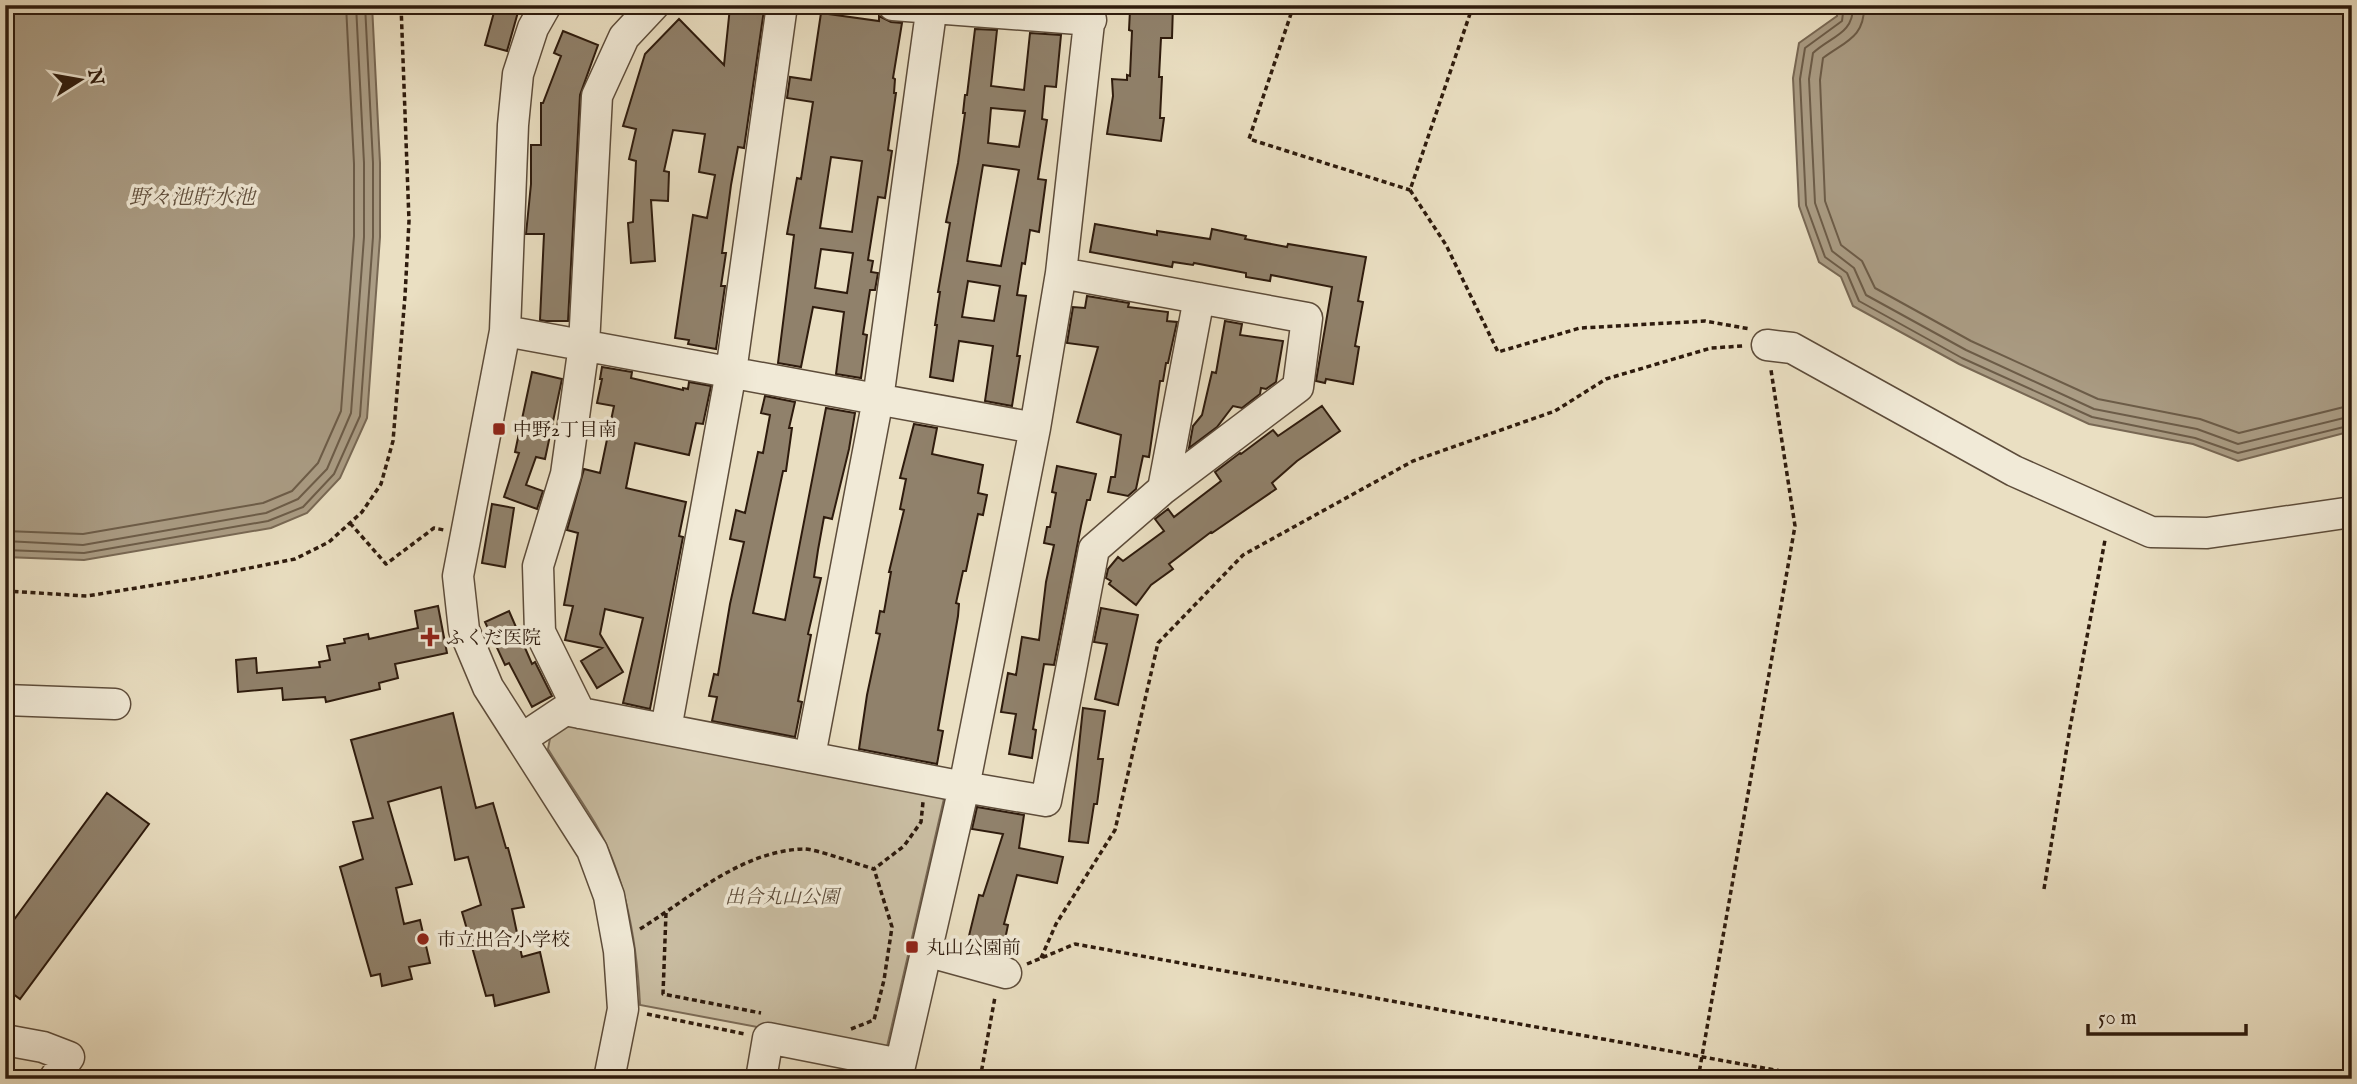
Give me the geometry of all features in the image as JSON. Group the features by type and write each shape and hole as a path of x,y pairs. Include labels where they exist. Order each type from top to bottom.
{"street":[{"path":"546,5 533,28 519,74 513,125 505,331 458,576 464,631 488,687 592,850 609,897 618,944 623,1009 610,1079"},
{"path":"580,713 540,632 538,566 566,474 584,345 597,96 624,37 654,5"},
{"path":"667,729 731,372 782,5"},
{"path":"761,1079 767,1026 898,1071 964,787 1035,428 1061,273 1091,13 893,5"},
{"path":"810,757 878,398 932,7"},
{"path":"523,738 565,710 1046,801 1094,550 1163,489 1298,387 1307,318 1061,273"},
{"path":"1163,489 1199,298"},
{"path":"505,331 1035,428"},
{"path":"1767,345 1792,348 2014,471 2151,532 2207,533 2352,512"},
{"path":"5,701 115,704"},
{"path":"926,951 1006,973"},
{"path":"5,1041 43,1047 69,1057 54,1079"}],"path":[{"path":"5,591 87,596 295,559 328,542 350,523 362,512 381,484 393,441 409,221 401,5"},
{"path":"1294,5 1249,139 1410,190 1446,245 1498,352 1580,328 1705,321 1764,332 1795,526 1699,1079"},
{"path":"1410,190 1473,5"},
{"path":"1041,958 1056,924 1115,830 1158,643 1243,555 1413,461 1555,411 1605,379 1711,348 1767,345"},
{"path":"2044,889 2070,728 2110,513"},
{"path":"350,523 386,564 434,528 467,534"},
{"path":"874,869 904,846 921,822 925,779"},
{"path":"618,944 710,882 760,856 804,848 874,869"},
{"path":"848,1030 874,1020 884,980 892,927 874,869"},
{"path":"666,913 663,994 767,1026"},
{"path":"980,1079 995,996 1006,973 1075,944 1825,1079"},
{"path":"623,1009 767,1026"}],"green space":[{"name":"出合丸山公園","path":"566,720 946,790 886,1051 640,1005 633,935 615,865 595,823 548,749 551,733"}],"water":[{"name":"野々池貯水池","path":"5,5 372,5 380,163 380,237 367,418 340,478 307,513 271,528 84,560 5,557"},
{"path":"1837,5 2352,5 2352,431 2238,461 2193,444 2089,424 1959,364 1853,306 1841,277 1819,262 1799,206 1793,78 1799,43 1837,16"}],"building":[{"path":"496,5 520,5 507,51 485,45"},
{"path":"1157,5 1173,5 1172,38 1161,38 1160,118 1164,118 1161,141 1107,134 1113,96 1112,79 1127,80 1127,75 1130,76 1130,10 1152,11 1157,10"},
{"path":"730,7 764,10 744,148 738,147 731,185 722,253 726,253 721,286 725,286 716,349 688,344 689,340 675,338 693,215 707,218 715,175 699,172 705,134 673,130 664,171 669,172 668,201 651,200 655,261 631,263 628,223 633,222 636,161 629,159 636,129 623,126 645,54 679,19 724,65"},
{"path":"821,13 879,21 879,16 891,22 902,23 893,78 896,93 888,150 892,151 885,198 878,197 868,260 873,261 871,272 878,273 875,290 870,290 863,334 867,335 861,378 836,374 844,312 813,307 801,367 778,363 794,235 787,234 797,178 801,179 813,102 787,98 790,77 811,80","holes":["831,157 862,161 852,232 820,228","821,249 853,253 847,293 815,288"]},
{"path":"975,29 997,30 991,86 1024,90 1030,33 1061,35 1056,87 1045,86 1042,119 1047,120 1038,179 1046,180 1039,232 1030,230 1017,295 1026,296 1012,406 985,401 993,346 959,341 953,381 930,377 938,292 950,223 946,222 958,163","holes":["991,108 1025,111 1019,147 988,143","983,165 1019,170 1001,266 967,261","968,281 1000,286 994,321 962,317"]},
{"path":"563,31 598,45 580,95 568,321 546,321 540,320 544,234 526,234 531,184 531,145 541,145 541,103 561,56 554,53"},
{"path":"1095,224 1157,235 1157,231 1210,239 1212,229 1287,247 1288,244 1366,257 1358,301 1363,302 1355,346 1359,347 1353,384 1326,379 1325,383 1316,381 1332,287 1271,275 1270,281 1246,277 1246,273 1194,263 1173,262 1172,267 1090,252"},
{"path":"1087,296 1129,303 1128,307 1168,312 1167,321 1177,322 1163,381 1160,381 1149,457 1143,456 1136,489 1128,496 1108,492 1111,477 1115,477 1121,435 1077,422 1098,347 1067,343 1073,307 1085,308"},
{"path":"1225,321 1242,324 1240,335 1283,341 1276,382 1266,389 1261,388 1260,394 1242,408 1233,406 1217,427 1189,448 1193,426 1202,415 1212,372 1216,373"},
{"path":"602,367 632,372 631,378 683,390 688,389 689,382 711,386 703,424 696,423 689,455 635,443 626,488 686,502 679,536 683,537 650,709 623,703 643,618 605,609 600,634 623,672 597,688 581,661 602,648 565,640 573,606 564,605 578,533 567,530 584,469 600,473 614,406 597,403"},
{"path":"532,372 562,379 545,459 536,457 526,485 543,491 537,509 504,497 519,453 515,452"},
{"path":"765,396 795,402 789,428 792,428 786,471 783,471 753,613 785,620 826,408 855,413 832,519 824,517 814,577 821,578 808,634 811,635 798,701 802,702 795,737 712,721 717,697 709,696 714,674 718,675 744,542 730,539 736,510 745,513 758,452 763,453 770,415 761,413"},
{"path":"1322,406 1340,431 1297,461 1272,483 1276,489 1169,564 1173,569 1151,585 1136,605 1109,584 1111,581 1106,578 1108,569 1118,557 1123,561 1164,531 1155,519 1168,509 1174,517 1221,481 1215,472 1240,453 1273,430 1278,436"},
{"path":"914,424 937,428 932,454 983,465 978,493 987,495 983,515 978,514 956,603 959,604 958,616 938,730 943,731 937,764 859,749 880,634 876,633 880,611 884,612 889,572 904,510 900,509 906,479 900,478"},
{"path":"1057,466 1096,474 1081,526 1054,665 1044,664 1033,729 1036,730 1032,758 1009,754 1016,714 1001,712 1008,673 1016,675 1022,637 1039,640 1046,582 1054,545 1044,543 1047,527 1050,527 1056,493 1052,492"},
{"path":"492,504 514,508 505,567 482,563"},
{"path":"438,606 447,653 395,664 398,678 379,683 380,689 326,702 325,697 283,700 282,688 238,692 236,660 256,658 257,673 320,667 319,662 330,660 327,646 345,643 344,639 368,634 369,639 418,628 415,611"},
{"path":"1101,608 1138,615 1118,705 1095,699 1107,644 1094,642"},
{"path":"509,611 532,664 535,662 552,696 532,707 509,663 505,665 485,622"},
{"path":"1083,708 1105,711 1098,759 1103,759 1088,843 1069,841"},
{"path":"453,713 476,808 493,803 508,848 524,907 512,909 522,957 540,952 549,992 495,1006 493,995 486,996 462,912 481,905 468,857 455,860 441,787 388,802 412,884 396,888 404,924 420,920 430,963 409,967 412,979 382,986 380,974 371,976 340,867 363,859 353,822 373,818 351,740"},
{"path":"107,793 149,824 20,999 5,988 5,932"},
{"path":"977,807 1024,815 1019,848 1063,857 1057,883 1017,875 1004,924 1008,925 1002,954 967,944 979,895 983,896 1003,834 972,829"}],"place":[{"name":"中野2丁目南","path":"499,429"},
{"name":"ふくだ医院","path":"430,637"},
{"name":"市立出合小学校","path":"423,939"},
{"name":"丸山公園前","path":"912,947"}]}
